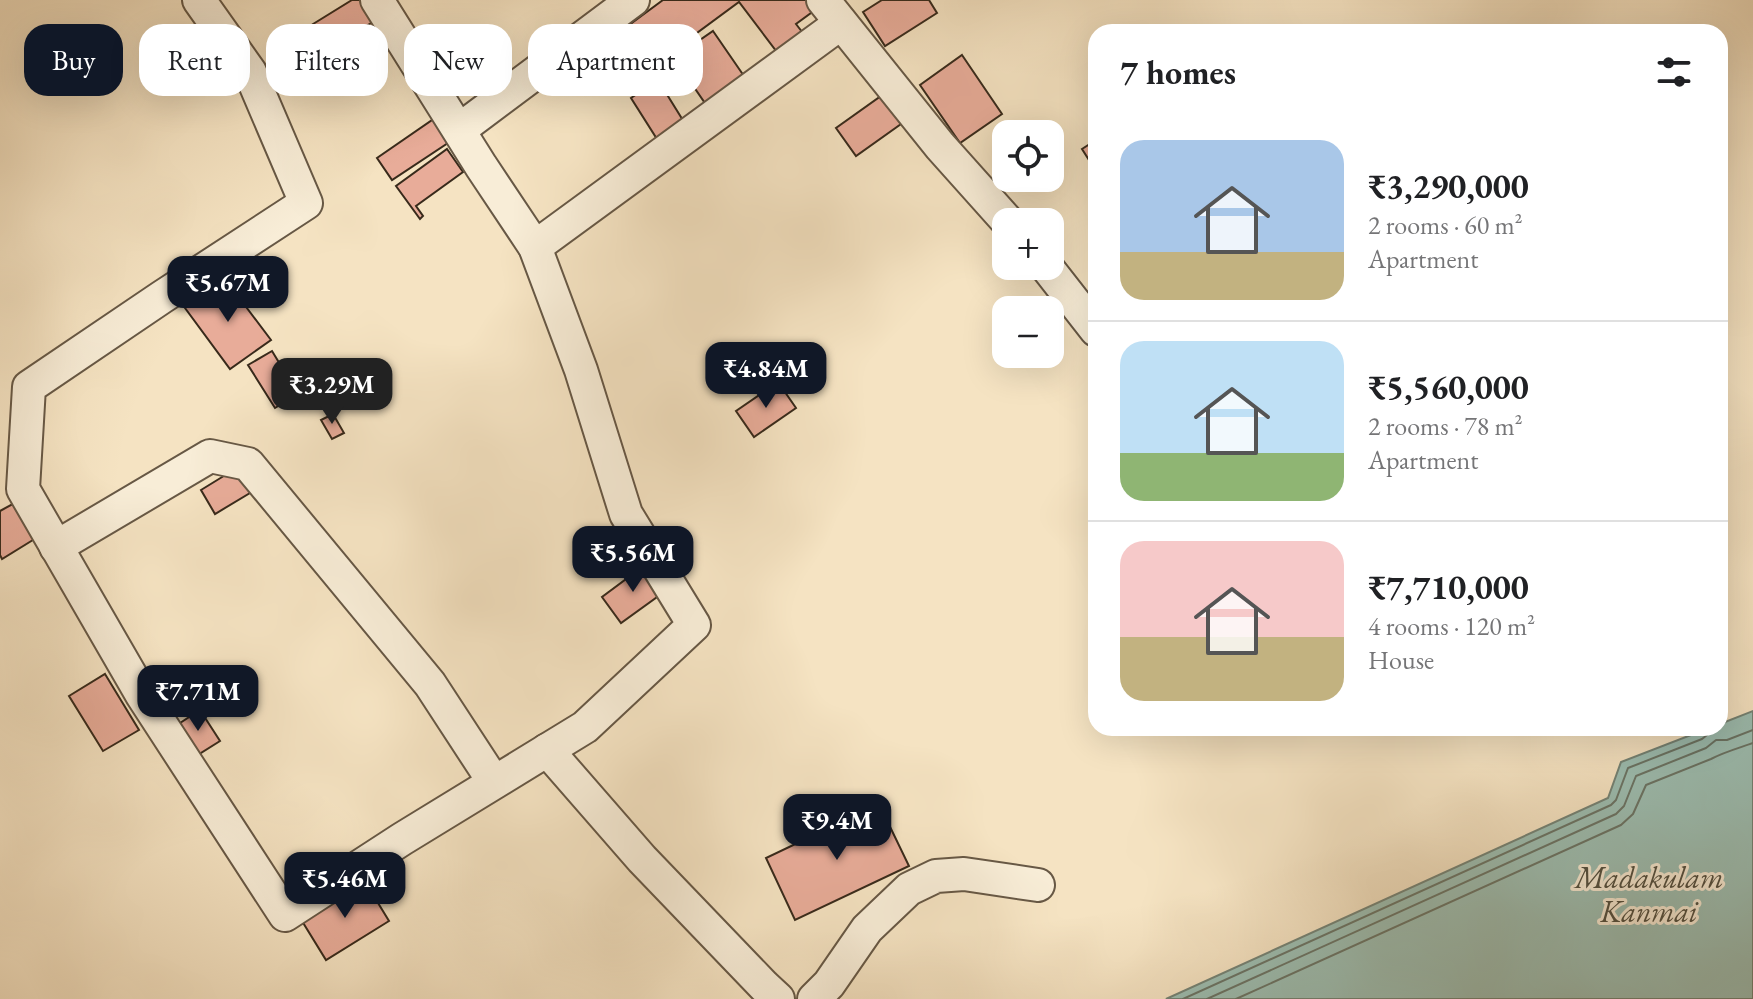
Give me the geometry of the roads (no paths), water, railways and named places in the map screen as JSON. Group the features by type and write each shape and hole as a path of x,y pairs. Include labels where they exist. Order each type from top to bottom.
{"street":[{"path":"199,0 250,72 306,203 29,387 23,489 142,695 285,915 585,727 694,625 626,514 581,370 535,247 377,0"},
{"path":"459,130 633,0"},
{"path":"535,247 832,12 940,146 995,208"},
{"path":"1057,280 1088,320"},
{"path":"56,547 210,456 248,464 430,684 494,782"},
{"path":"547,750 642,859 778,999"},
{"path":"814,999 829,984 867,929 909,889 936,876 964,874 1038,885"}],"water":[{"name":"Madakulam Kanmai","path":"1753,711 1753,999 1166,999 1608,798 1621,762 1688,736 1728,736 1728,721"}]}
